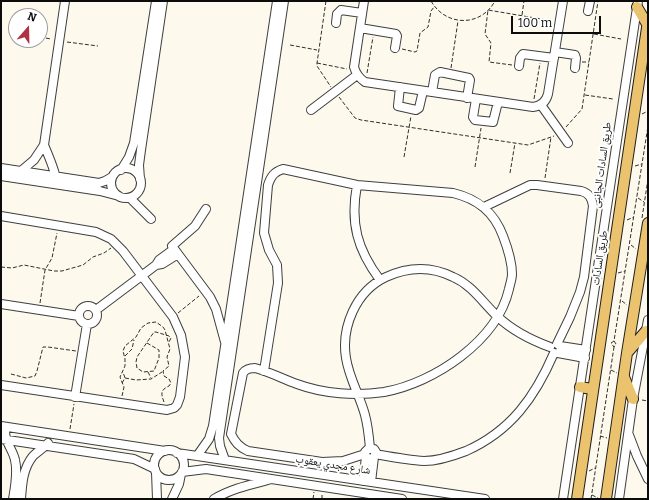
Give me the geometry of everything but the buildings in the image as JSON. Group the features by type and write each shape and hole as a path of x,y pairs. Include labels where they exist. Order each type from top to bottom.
{"main road":[{"path":"637,4 648,24"},
{"name":"طريق السادات","path":"577,499 592,389 648,21"},
{"path":"603,499 621,375 627,353 648,223"},
{"path":"627,353 646,331"},
{"path":"621,375 633,399"},
{"path":"580,387 592,389"}],"street":[{"path":"21,171 34,160 44,145 65,1"},
{"path":"1,168 21,171 105,192 122,198 130,198 139,190 141,183 140,157 156,1"},
{"path":"1,176 99,183 108,180 121,170 129,157 134,143 163,1"},
{"path":"225,460 220,446 217,427 226,344 256,173 277,1"},
{"path":"197,456 217,427 284,1"},
{"path":"364,1 355,63 356,73 365,82 467,98 537,106 568,143"},
{"path":"537,106 547,98 548,94 563,1"},
{"path":"588,11 590,1"},
{"name":"طريق السادات الجانبى","path":"563,499 586,354 637,4"},
{"path":"336,23 337,14 341,10 362,13"},
{"path":"360,28 396,34 395,48"},
{"path":"519,66 520,58 525,54 540,56 575,55 576,58 574,68"},
{"path":"432,92 436,74 440,72 469,78 467,98"},
{"path":"311,110 356,73"},
{"path":"400,87 397,105 416,110 419,109 422,91"},
{"path":"476,99 474,120 492,123 494,121 498,102"},
{"path":"44,145 56,180"},
{"path":"264,370 278,283 277,265 269,250 264,233 267,193 270,178 276,172 283,169 357,184 453,193 466,196 484,207 491,215 502,232 510,253 512,275 507,297 498,317 480,338 460,358 437,373 411,384 384,392 337,393 318,390 294,383 264,370 250,368 243,373 231,434 234,441 240,447 248,451 322,462 343,461 370,454 425,461 439,460 479,445 492,437 507,425 521,410 547,371 575,305 584,276 593,201 586,192 533,184 484,207"},
{"path":"121,170 132,170 136,172 140,179"},
{"path":"112,177 112,188 119,196"},
{"path":"357,184 354,201 356,236 370,267 380,280"},
{"path":"130,198 151,219"},
{"path":"96,310 156,265 162,264 195,226 206,209"},
{"path":"1,216 88,230 103,235 116,243 173,317 178,325 184,348 184,365 179,401 174,408 167,410 1,385"},
{"path":"175,250 213,302 226,344"},
{"path":"367,482 370,454 365,416 346,359 344,339 349,319 358,301 380,280 398,272 417,269 436,270 454,277 470,287 498,317 530,339 556,349 586,354"},
{"path":"1,304 80,316"},
{"path":"87,324 83,322 80,316 81,310 86,307 91,307 96,310"},
{"path":"87,324 95,321 97,316 96,310"},
{"path":"620,498 633,399 648,320"},
{"path":"75,397 87,324"},
{"path":"3,439 5,431 4,427 177,453 184,464 179,484 172,499"},
{"path":"21,499 24,474 29,462 46,446 49,434"},
{"path":"629,434 636,456 648,479"},
{"path":"3,439 134,459 148,465 160,477 167,480 174,479 182,472"},
{"path":"3,439 10,446 15,460 16,474 13,499"},
{"path":"157,499 154,464 157,456 165,451"},
{"name":"شارع مجدي يعقوب","path":"177,453 485,499"},
{"path":"15,460 29,462"},
{"name":"شارع مجدي يعقوب","path":"182,472 206,469 374,497 402,499"},
{"path":"214,499 243,486 272,479"},
{"path":"557,499 566,485"}],"path":[{"path":"326,1 316,63 334,92 355,118 528,145 561,133 582,109 598,1"},
{"path":"428,1 431,1 434,6 447,18 458,21 475,19 485,14 495,1"},
{"path":"522,16 524,1"},
{"path":"395,48 417,51 420,33 428,27 434,6"},
{"path":"488,10 559,22"},
{"path":"488,10 485,32 486,37 491,43 489,62 519,66"},
{"path":"450,74 458,21"},
{"path":"365,82 374,30"},
{"path":"594,34 621,39"},
{"path":"48,38 98,46"},
{"path":"290,45 318,50"},
{"path":"537,106 540,56"},
{"path":"316,63 356,73"},
{"path":"584,95 613,99"},
{"path":"404,156 412,109"},
{"path":"640,115 648,111"},
{"path":"475,167 482,121"},
{"path":"614,347 611,344 614,341 616,332 648,126"},
{"path":"545,178 551,137"},
{"path":"510,173 515,143"},
{"path":"645,145 648,148"},
{"path":"632,167 642,164"},
{"path":"637,197 644,202"},
{"path":"624,221 634,217"},
{"path":"39,310 46,270 53,256 57,232"},
{"path":"1,267 12,268 24,265 46,270 59,271 81,266 93,257 106,252 116,243"},
{"path":"630,244 637,249"},
{"path":"616,273 626,271"},
{"path":"173,317 200,296"},
{"path":"621,300 627,306"},
{"path":"121,404 124,387 120,377 125,366 125,356 123,351 125,346 134,339 143,326 148,323 156,322 164,327 170,349 167,357 169,366 151,379 136,380 125,378"},
{"path":"148,343 158,349 160,353 159,360 154,370 147,372 138,368 136,362 137,357 155,332 171,338 168,342"},
{"path":"612,334 616,332"},
{"path":"125,356 132,349 134,339"},
{"path":"591,499 610,370 614,347 616,344 614,341"},
{"path":"11,374 26,378 35,376 42,349 45,347 82,353"},
{"path":"610,370 621,375"},
{"path":"122,383 125,378 123,371"},
{"path":"164,371 164,376 169,379 171,383 162,390 161,394 167,410"},
{"path":"147,372 151,379"},
{"path":"602,396 606,395"},
{"path":"70,431 75,397"},
{"path":"600,435 608,438"},
{"path":"586,472 595,468"},
{"path":"592,494 603,499"}]}
